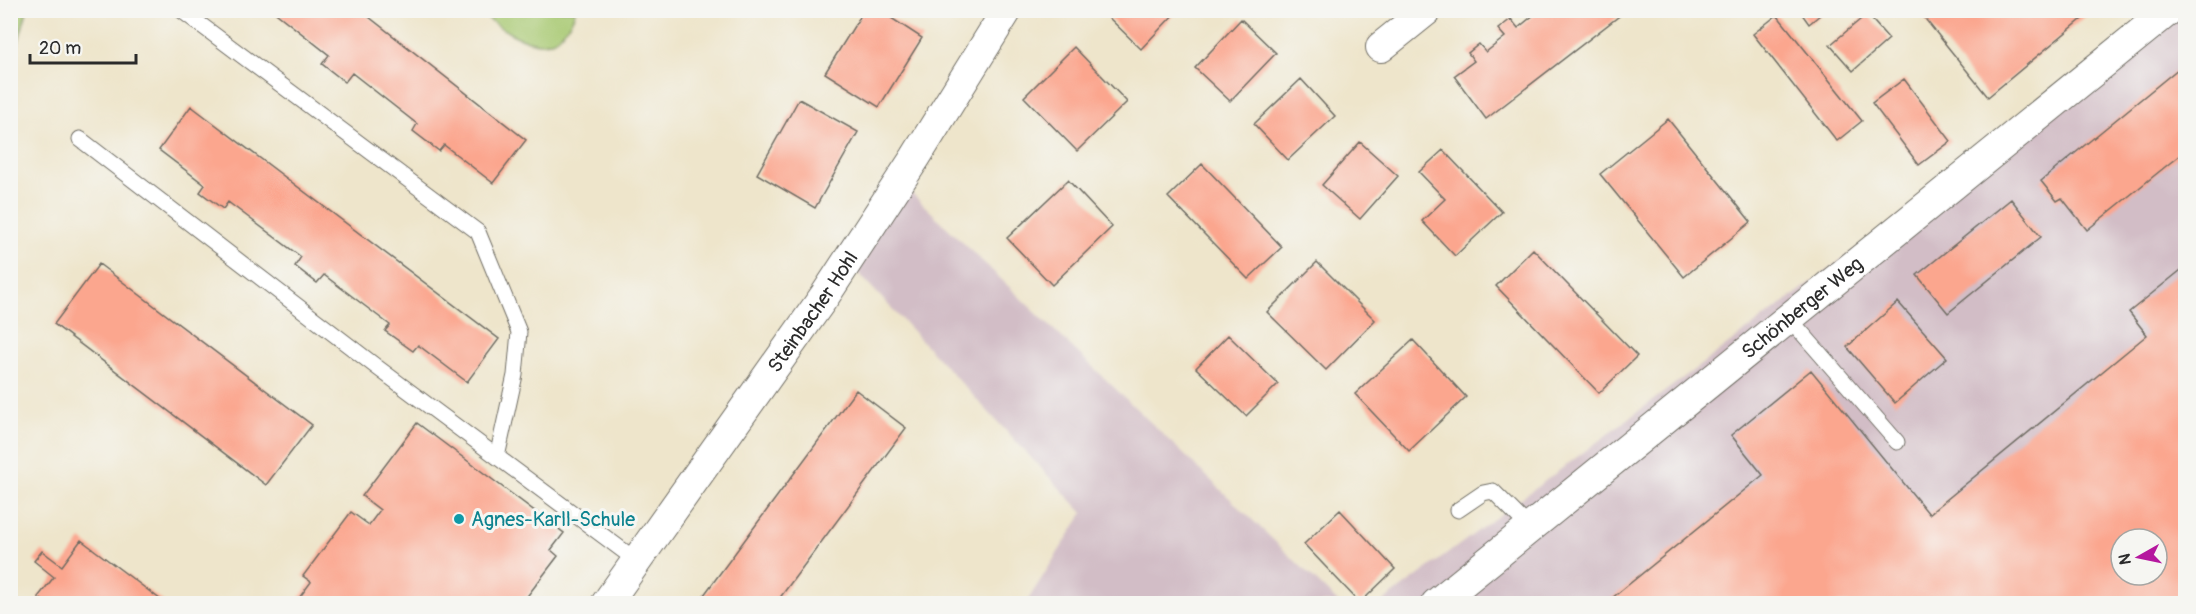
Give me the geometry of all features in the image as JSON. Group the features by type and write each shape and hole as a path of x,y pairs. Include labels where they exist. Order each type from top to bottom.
{"street":[{"name":"Steinbacher Hohl","path":"606,603 826,294 915,158 1007,10"},
{"path":"1381,47 1426,10"},
{"name":"Schönberger Weg","path":"1436,603 2169,10"}],"lane":[{"path":"181,10 478,232 519,332 515,375 496,457"},
{"path":"80,139 496,457 637,561"},
{"path":"1789,318 1897,442"},
{"path":"1458,510 1483,493 1493,491 1530,528"}],"shaded area":[{"path":"2175,11 2185,11 2185,603 1380,604"},
{"path":"906,188 1339,603 1026,603 1083,513 849,263"}],"green space":[{"path":"575,10 564,31 555,39 545,43 521,38 497,25 479,11"},
{"path":"10,11 27,11 11,68"}],"building":[{"path":"272,10 360,10 526,140 493,183 444,145 439,151 413,131 417,124 352,73 345,82 322,64 329,55"},
{"path":"864,10 879,10 922,38 879,107 825,73"},
{"path":"1101,10 1178,10 1141,49"},
{"path":"1534,10 1627,10 1486,119 1454,76 1474,61 1468,53 1479,44 1486,52 1505,37 1498,29 1511,19 1518,28 1536,13"},
{"path":"1799,10 1826,10 1809,24"},
{"path":"1918,10 2093,10 1988,97"},
{"path":"1867,14 1889,39 1853,71 1830,45"},
{"path":"1777,15 1862,121 1837,141 1753,34"},
{"path":"1241,19 1276,53 1230,101 1195,68"},
{"path":"1074,47 1127,102 1077,151 1024,97"},
{"path":"2184,64 2186,66 2186,150 2087,230 2062,198 2057,201 2041,181"},
{"path":"1301,79 1335,116 1288,160 1254,124"},
{"path":"1904,79 1951,141 1919,165 1872,103"},
{"path":"799,99 858,132 815,208 757,174"},
{"path":"191,106 499,339 467,382 418,345 413,351 385,331 390,325 324,275 317,283 295,266 301,257 228,202 223,209 200,192 205,185 159,150"},
{"path":"1668,119 1751,222 1684,277 1600,174"},
{"path":"1360,142 1398,176 1360,219 1322,185"},
{"path":"1443,150 1502,212 1455,256 1422,221 1445,199 1419,172"},
{"path":"1202,164 1282,247 1248,279 1168,197"},
{"path":"1068,180 1112,227 1052,285 1007,238"},
{"path":"2011,199 2041,237 1948,313 1917,275"},
{"path":"1533,249 1637,356 1599,393 1496,286"},
{"path":"1317,262 1375,320 1326,370 1267,312"},
{"path":"99,264 312,425 266,485 54,324"},
{"path":"2186,266 2186,603 1606,603 1763,475 1731,435 1811,370 1929,514 2147,335 2129,312"},
{"path":"1898,302 1947,358 1895,403 1847,347"},
{"path":"1228,335 1278,384 1246,416 1196,368"},
{"path":"1413,340 1466,397 1409,451 1355,394"},
{"path":"856,390 906,428 776,603 698,603"},
{"name":"Agnes-Karll-Schule","path":"417,423 564,533 551,550 558,556 522,603 306,603 299,598 311,582 303,576 351,512 369,525 380,510 362,496"},
{"path":"1340,510 1395,569 1360,603 1304,544"},
{"path":"81,540 165,603 46,603 38,597 54,577 34,561 42,551 62,566"}],"place":[{"name":"Agnes-Karll-Schule","path":"459,519"}]}
